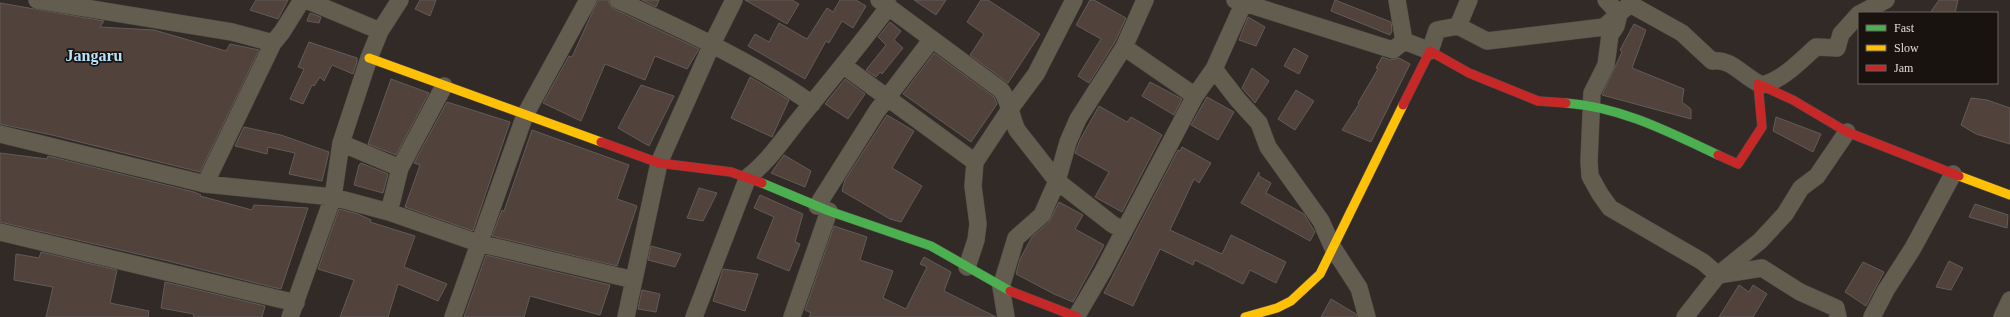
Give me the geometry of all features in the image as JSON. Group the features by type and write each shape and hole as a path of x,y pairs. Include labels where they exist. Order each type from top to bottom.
{"street":[{"path":"37,0 232,32 273,43"},
{"path":"205,184 273,43 282,32 302,0"},
{"path":"306,0 380,31"},
{"path":"0,232 293,310 333,197 341,143 369,58 380,31 400,0"},
{"path":"453,317 478,243 525,115 588,0"},
{"path":"618,0 712,44 771,77 812,104"},
{"path":"626,317 659,162 712,44 734,0"},
{"path":"967,267 976,240 978,224 973,186 975,162 1040,67 1074,0"},
{"path":"1006,317 1001,287 1016,238 1042,215 1057,181 1068,142 1078,119 1124,47 1145,0"},
{"path":"1398,0 1404,41 1412,46 1430,51 1469,73 1538,101 1592,105 1650,123 1738,164 1762,127 1758,84"},
{"path":"1458,26 1469,0"},
{"path":"1606,0 1626,6 1682,33 1712,61 1720,60 1728,62 1743,76 1793,100 1847,132 2010,195"},
{"path":"1864,12 1886,0"},
{"path":"369,58 659,162 731,172 748,177 823,208 931,246 1001,287 1076,317 1103,272 1195,96 1214,70 1241,1 1393,50 1404,41"},
{"path":"694,317 748,177 761,168 844,66 884,3 1001,90 1007,97 1017,130 1057,181 1112,224 1124,231"},
{"path":"1245,317 1277,308 1291,301 1320,274 1430,51 1437,30 1458,26 1487,42 1604,27 1626,6"},
{"path":"1626,6 1610,35 1606,65 1592,93 1589,161 1590,176 1603,199 1610,208 1697,258 1718,275 1762,268 1800,292 1836,308 1838,317"},
{"path":"1758,84 1762,85 1770,83 1816,48 1837,48 1841,34 1858,16"},
{"path":"792,317 823,208 862,134 932,39"},
{"path":"1124,47 1195,96"},
{"path":"844,66 975,162"},
{"path":"1214,70 1259,123 1268,146 1321,221 1333,248 1359,288 1367,317"},
{"path":"389,212 400,168 444,86"},
{"path":"1685,317 1718,275 1760,241 1780,219 1802,188 1816,176 1847,132"},
{"path":"0,134 205,184 333,197 389,212 478,243 634,280"},
{"path":"341,143 400,168"},
{"path":"1872,317 1883,295 1914,248 1953,174"},
{"path":"2002,317 2010,300"}],"building":[{"path":"256,0 288,0 278,19 250,10"},
{"path":"420,0 436,0 430,16 415,9"},
{"path":"598,0 608,0 614,9 699,49 687,69 655,56 645,80 605,64 581,121 543,103 569,56 572,57"},
{"path":"642,0 659,0 656,7"},
{"path":"745,0 792,0 799,4 787,24"},
{"path":"840,0 856,0 866,6 853,28 842,21 829,43 826,41 805,79 748,46 755,34 769,42 779,23 807,39 827,8 833,12"},
{"path":"914,0 946,0 936,15"},
{"path":"981,0 988,0 1040,34 1008,83 970,55 984,34 967,22"},
{"path":"1090,0 1094,0 1126,18 1115,42 1089,83 1078,76 1101,39 1076,25"},
{"path":"1335,0 1391,22 1392,31 1390,35 1331,11"},
{"path":"1939,0 1958,0 1955,12 1931,12"},
{"path":"0,3 104,21 100,27 154,30 226,51 230,44 259,50 200,172 52,135 0,124"},
{"path":"310,13 321,17 319,23 307,21"},
{"path":"1248,17 1265,27 1256,46 1239,40"},
{"path":"890,22 901,31 894,40 903,48 882,74 880,72 876,77 866,70 886,45 878,37"},
{"path":"1634,24 1646,30 1632,68 1684,89 1682,102 1691,109 1691,119 1602,95 1622,52 1620,50"},
{"path":"309,42 357,58 357,62 353,74 332,65 324,81 320,77 314,86 312,85 303,104 290,99 304,69 298,67"},
{"path":"1294,48 1308,56 1299,74 1284,66"},
{"path":"934,53 994,97 997,104 971,142 903,94"},
{"path":"1382,57 1390,60 1399,58 1410,64 1371,142 1342,130 1359,104 1358,103 1378,69 1376,68"},
{"path":"1252,68 1269,81 1255,103 1242,88"},
{"path":"750,77 789,100 772,137 731,118"},
{"path":"391,79 429,93 396,155 368,144"},
{"path":"845,79 865,94 848,119 825,104"},
{"path":"1150,82 1182,99 1174,115 1142,96"},
{"path":"641,85 674,96 649,146 618,128"},
{"path":"1296,90 1314,101 1295,130 1278,119"},
{"path":"1207,97 1234,112 1218,140 1191,125"},
{"path":"1971,98 1987,100 2010,108 2010,144 1976,134 1961,125"},
{"path":"447,102 510,122 473,231 405,207 420,165 414,163"},
{"path":"1099,106 1127,122 1131,117 1162,135 1122,212 1095,197 1109,172 1075,153 1080,140"},
{"path":"887,115 914,131 892,168 922,186 901,222 890,219 842,191 845,180"},
{"path":"1776,117 1821,134 1813,152 1773,131"},
{"path":"244,127 281,135 329,152 322,181 289,174 295,153 268,147 267,154 235,146"},
{"path":"532,130 629,165 617,199 637,206 617,266 492,236 502,210 504,211"},
{"path":"1182,147 1211,163 1199,183 1194,179 1170,230 1222,254 1231,235 1286,262 1276,283 1250,270 1243,284 1195,260 1193,265 1160,249 1133,306 1104,293 1178,150 1180,151"},
{"path":"0,153 47,159 48,156 194,192 201,195 200,196 252,210 254,205 308,208 281,289 0,222"},
{"path":"784,155 811,171 805,187 771,173"},
{"path":"361,163 388,174 383,193 354,185 359,165"},
{"path":"1259,172 1259,176 1271,183 1266,193 1304,214 1315,232 1310,241 1241,203"},
{"path":"699,188 717,193 703,221 687,218"},
{"path":"760,195 803,214 795,242 800,244 789,271 757,258 774,217 754,208"},
{"path":"1059,202 1083,215 1075,229 1104,245 1073,302 1016,274 1020,259 1032,237 1049,222"},
{"path":"1975,204 2008,215 2007,228 1969,217"},
{"path":"339,209 358,214 371,220 370,222 415,236 404,267 447,284 438,301 398,284 388,317 340,317 354,280 318,269"},
{"path":"834,226 867,237 860,260 893,271 883,298 906,309 927,267 920,264 924,257 951,272 944,291 996,317 809,317 811,313 805,310"},
{"path":"651,246 681,254 675,267 648,260"},
{"path":"41,252 117,270 110,303 149,311 148,317 46,317 53,287 14,280 16,254 39,258"},
{"path":"486,255 610,285 600,315 530,296 524,317 464,317"},
{"path":"1949,261 1963,268 1951,290 1936,287"},
{"path":"1863,262 1884,272 1866,306 1845,292"},
{"path":"723,269 758,274 745,311 713,301"},
{"path":"165,282 265,306 262,317 193,317 194,314 161,308"},
{"path":"1739,285 1749,292 1753,285 1767,294 1753,317 1719,317"},
{"path":"642,290 660,294 656,312 638,309"},
{"path":"1331,299 1356,314 1357,317 1321,317"}],"traffic: fast":[{"path":"1566,103 1586,105 1625,115 1663,129 1718,155"},
{"path":"762,183 829,211 931,246 1010,291"}],"traffic: slow":[{"path":"369,58 601,142"},
{"path":"1245,317 1277,308 1291,301 1320,274 1403,105"},
{"path":"1959,176 2010,195"}],"traffic: jam":[{"path":"1403,105 1430,51 1469,73 1538,101 1566,103"},
{"path":"1718,155 1738,164 1762,127 1758,84 1793,100 1847,132 1959,176"},
{"path":"601,142 659,163 731,172 762,183"},
{"path":"1010,291 1077,317"}],"district":[{"name":"Jangaru","path":"94,55"}]}
